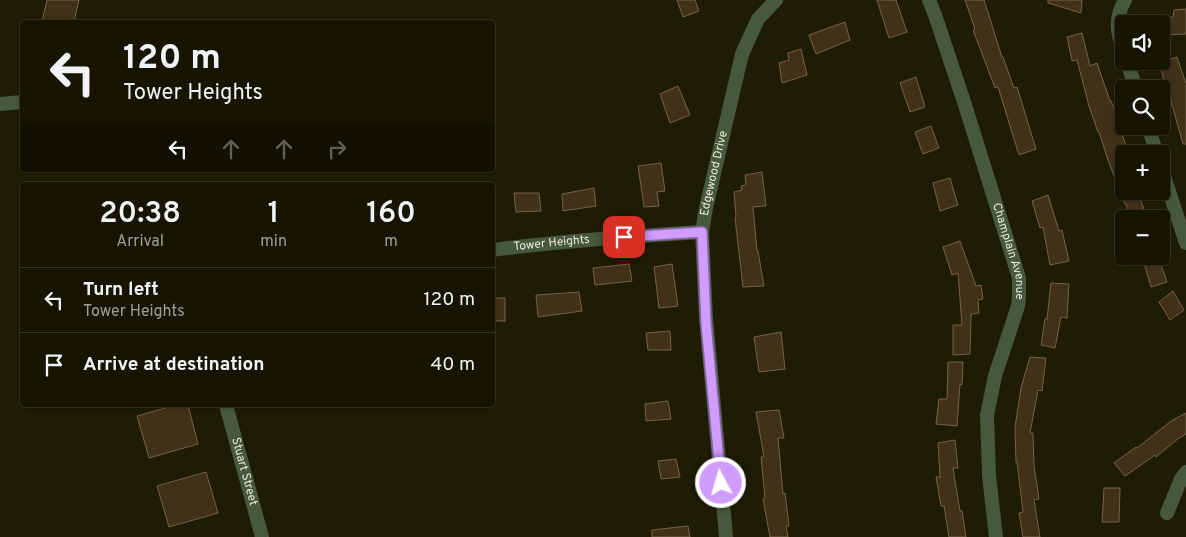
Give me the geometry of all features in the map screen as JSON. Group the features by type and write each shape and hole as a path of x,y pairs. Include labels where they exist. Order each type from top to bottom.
{"street":[{"name":"Edgewood Drive","path":"726,537 706,323 702,232 742,54 758,19 776,0"},
{"name":"Champlain Avenue","path":"929,0 965,105 1019,278 1018,306 995,376 987,415 989,476 996,537"},
{"path":"1119,15 1124,0"},
{"path":"0,104 20,102"},
{"path":"1170,194 1186,243"},
{"name":"Tower Heights","path":"495,250 605,238 702,232"},
{"name":"Stuart Street","path":"227,407 262,537"},
{"path":"1167,513 1180,479 1186,472"}],"building":[{"path":"47,0 79,0 74,20 42,20"},
{"path":"677,0 695,0 699,11 683,17"},
{"path":"877,0 896,0 907,32 889,38"},
{"path":"965,0 984,0 1002,57 1014,88 1017,87 1036,149 1019,155 998,87 995,88 973,30 975,29"},
{"path":"1048,0 1082,0 1081,13 1048,3"},
{"path":"1186,9 1186,34 1170,35 1170,17 1173,17 1174,10"},
{"path":"845,22 850,40 816,54 809,35"},
{"path":"1082,33 1090,66 1097,63 1115,111 1115,135 1122,135 1126,145 1115,145 1115,178 1089,106 1077,60 1072,61 1067,37"},
{"path":"801,49 807,75 782,83 779,63 789,60 788,53"},
{"path":"1177,57 1186,84 1186,144 1183,144 1170,98 1170,80 1164,80 1161,70 1170,70 1170,59"},
{"path":"916,77 925,107 910,112 900,83"},
{"path":"678,86 690,115 670,123 660,94"},
{"path":"931,126 939,148 923,154 915,132"},
{"path":"661,163 665,191 657,192 659,206 644,207 638,166"},
{"path":"762,172 766,206 753,207 757,251 764,286 743,287 734,192 742,190 741,186 746,185 745,175"},
{"path":"950,178 958,205 940,211 933,183"},
{"path":"594,188 596,206 563,211 562,194"},
{"path":"514,193 539,193 541,211 516,212"},
{"path":"1048,195 1059,231 1062,230 1069,261 1050,265 1043,227 1040,228 1032,201"},
{"path":"1123,200 1141,200 1144,210 1128,210"},
{"path":"960,241 976,286 981,285 983,299 978,300 979,313 971,314 970,354 953,355 953,325 962,325 958,273 952,275 943,247"},
{"path":"629,264 632,281 595,285 593,268"},
{"path":"672,264 678,306 659,308 654,267"},
{"path":"1145,265 1161,265 1167,282 1151,287"},
{"path":"1051,283 1069,284 1067,318 1061,317 1055,348 1041,345 1045,319 1047,319"},
{"path":"1173,291 1184,310 1170,320 1159,302"},
{"path":"579,292 582,311 538,317 536,295"},
{"path":"495,298 505,298 505,321 495,321"},
{"path":"670,331 671,350 648,350 646,333"},
{"path":"781,332 785,369 759,372 754,337"},
{"path":"1030,357 1046,358 1042,391 1038,390 1030,433 1033,433 1034,465 1039,499 1034,500 1040,537 1023,537 1019,513 1023,512 1016,463 1015,427 1021,388"},
{"path":"948,362 963,362 957,426 936,424 939,399 947,399"},
{"path":"668,401 671,419 646,421 645,404"},
{"path":"169,407 189,407 198,444 149,458 137,416"},
{"path":"779,410 784,438 778,438 783,494 785,493 789,526 786,526 788,537 770,537 763,499 765,498 761,457 764,457 756,412"},
{"path":"1186,413 1186,434 1156,457 1155,455 1125,476 1114,463 1137,448 1171,421"},
{"path":"955,440 958,468 953,468 966,537 949,537 944,506 941,506 936,477 940,477 938,443"},
{"path":"676,459 680,477 661,479 658,461"},
{"path":"206,472 218,513 169,527 157,486"},
{"path":"1104,488 1120,488 1119,522 1102,522"},
{"path":"688,526 690,537 652,537 652,530"}],"route":[{"path":"624,237 702,232 706,323 721,483"}]}
